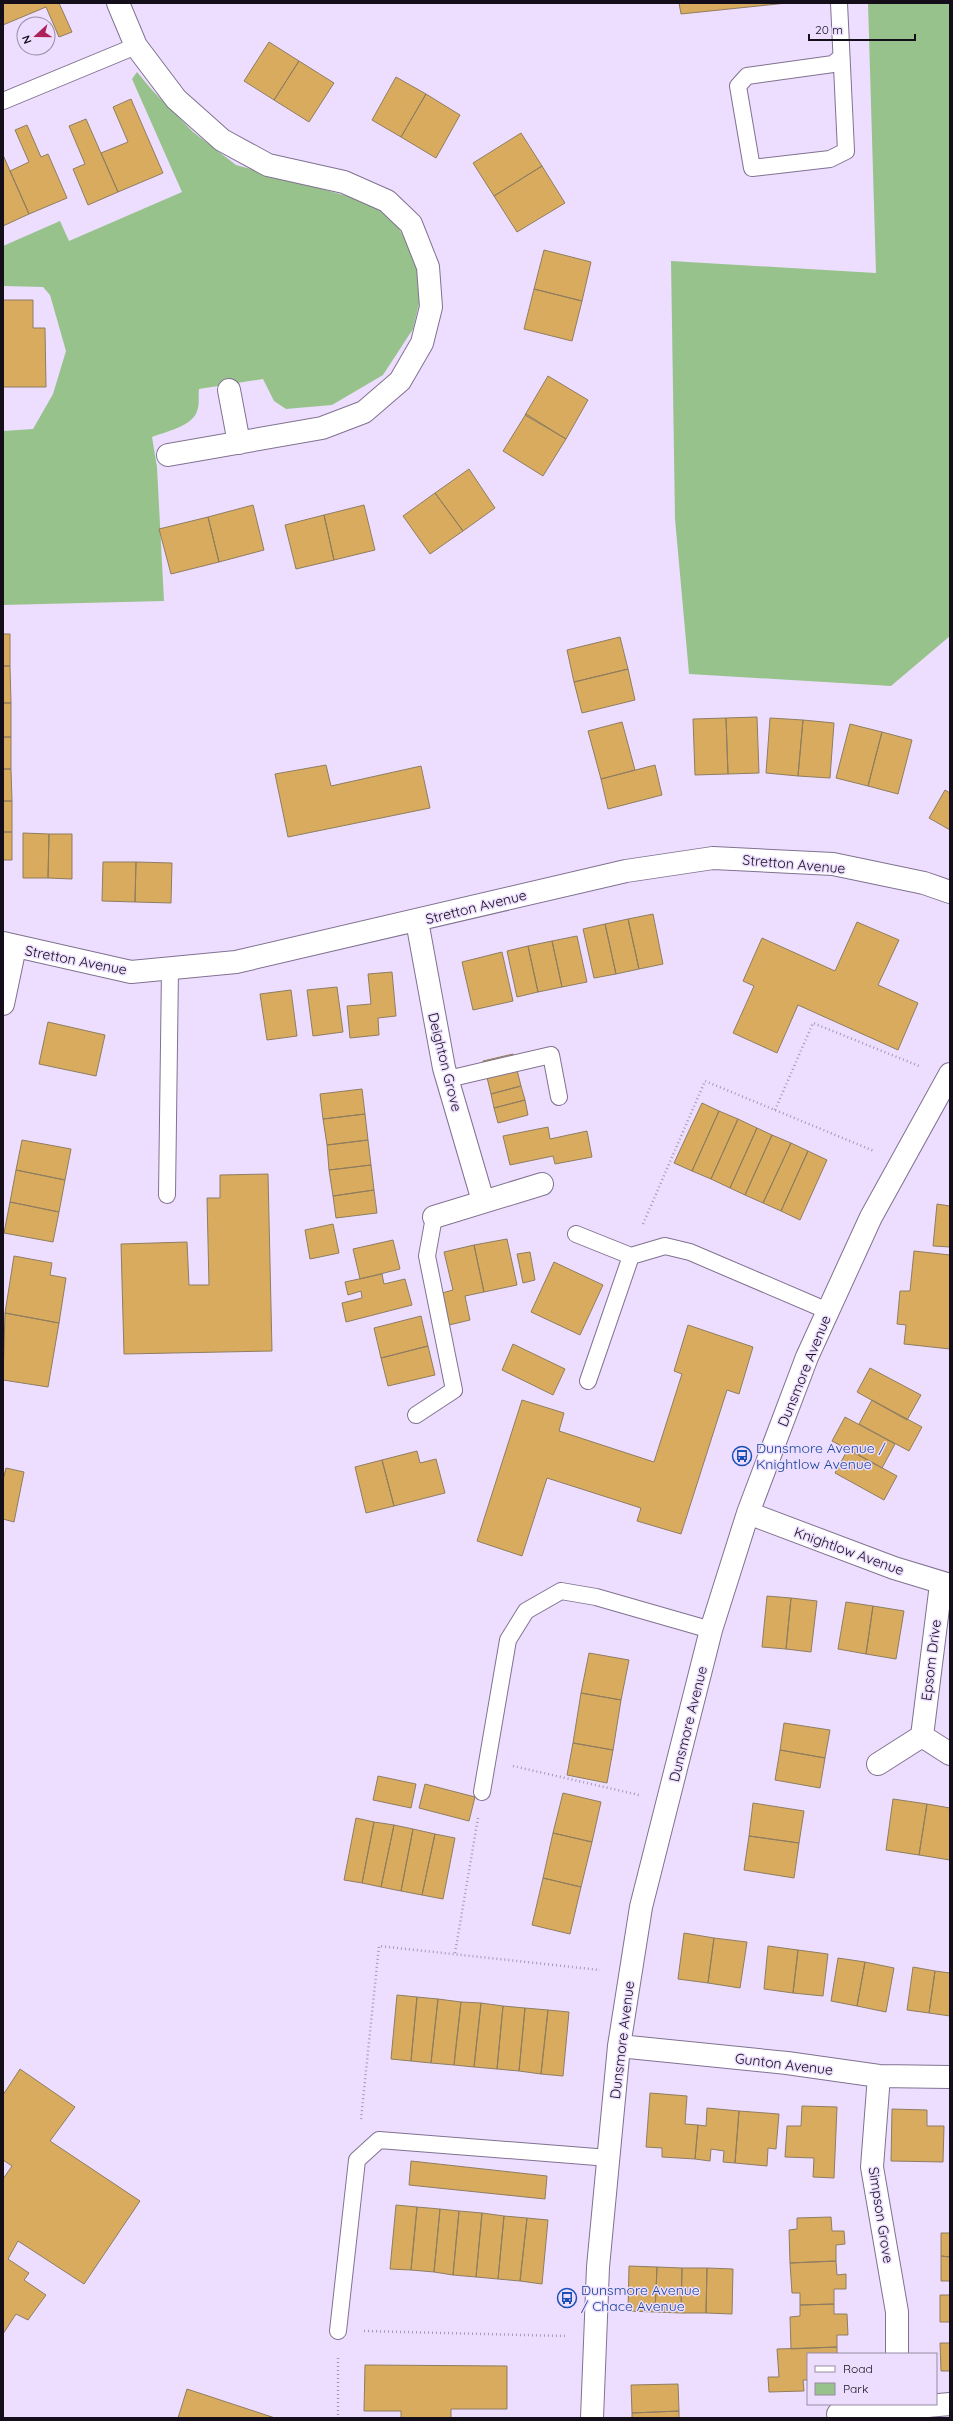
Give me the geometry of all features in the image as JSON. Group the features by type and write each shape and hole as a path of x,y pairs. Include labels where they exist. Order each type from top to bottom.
{"street":[{"path":"118,3 136,46 176,99 222,140 268,165 344,182 387,201 411,224 428,267 431,307 422,343 400,381 364,412 322,428 168,455"},
{"path":"228,390 239,443"},
{"name":"Stretton Avenue","path":"9,945 131,972 236,962 417,921 626,870 712,858 833,864 924,883 950,892"},
{"name":"Deighton Grove","path":"417,921 428,988 448,1079 483,1201"},
{"path":"3,1004 9,945"},
{"name":"Dunsmore Avenue","path":"592,2418 594,2337 619,2046 641,1907 669,1802 711,1630 748,1513 807,1356 871,1217 949,1076"},
{"path":"434,1217 542,1184"},
{"name":"Knightlow Avenue","path":"748,1513 894,1568 945,1584"},
{"name":"Epsom Drive","path":"922,1736 945,1584"},
{"path":"878,1764 922,1736 950,1754"},
{"name":"Gunton Avenue","path":"619,2046 787,2063 879,2076 950,2077"},
{"name":"Simpson Grove","path":"879,2076 872,2167 897,2312 897,2353"},
{"path":"937,2404 950,2404"},
{"path":"838,2414 897,2406 924,2405"}],"lane":[{"path":"839,3 846,151 830,159 752,168 738,86 747,76 832,64 841,57"},
{"path":"3,101 136,46"},
{"path":"167,1195 170,968"},
{"path":"448,1079 551,1055 559,1097"},
{"path":"416,1415 454,1390 427,1256 434,1217"},
{"path":"576,1234 631,1256 665,1246 690,1252 828,1311"},
{"path":"588,1381 631,1256"},
{"path":"482,1792 489,1760 508,1640 526,1611 561,1591 596,1597 711,1630"},
{"path":"338,2331 357,2160 379,2140 609,2158"}],"path":[{"path":"775,1110 814,1023 949,1076"},
{"path":"631,1256 705,1081 901,1162"},
{"path":"489,1760 669,1802"},
{"path":"455,1953 482,1792"},
{"path":"357,2160 378,1946 455,1953 631,1973"},
{"path":"338,2418 338,2331 594,2337"}],"green space":[{"path":"868,3 950,3 950,636 891,686 689,674 675,519 671,261 876,273"},
{"path":"137,72 152,90 193,132 236,165 372,203 394,220 417,260 421,295 413,329 383,375 332,405 286,409 274,401 263,379 199,389 198,408 190,421 178,428 152,437 157,467 164,601 3,605 3,431 33,429 53,394 66,351 50,295 43,287 3,286 3,246 60,221 69,241 182,192 132,79"}],"building":[{"path":"3,3 59,3 72,32 59,37 56,30 56,16 50,16 46,7 24,16 16,16 16,20 3,25"},
{"path":"679,3 787,3 681,14"},
{"path":"269,42 299,61 274,100 244,81"},
{"path":"299,61 334,83 309,122 274,100"},
{"path":"396,77 426,94 401,137 372,120"},
{"path":"426,94 460,115 436,158 401,137"},
{"path":"131,99 163,173 118,192 101,153 128,142 113,107"},
{"path":"86,119 118,192 88,205 73,169 85,164 69,126"},
{"path":"27,125 41,157 48,154 67,198 29,214 10,171 29,162 15,130"},
{"path":"521,133 542,166 494,196 473,163"},
{"path":"3,155 29,214 3,226"},
{"path":"542,166 565,203 517,232 494,196"},
{"path":"544,250 591,262 582,301 534,289"},
{"path":"534,289 582,301 572,341 524,329"},
{"path":"3,300 33,300 33,328 45,328 46,387 3,387"},
{"path":"548,376 588,400 566,439 525,415"},
{"path":"526,414 566,439 543,476 503,451"},
{"path":"469,469 495,508 463,531 435,493"},
{"path":"435,493 463,531 430,554 403,516"},
{"path":"253,505 264,550 219,562 208,517"},
{"path":"364,505 375,550 334,560 324,515"},
{"path":"324,515 334,560 296,569 285,525"},
{"path":"208,517 219,562 171,574 159,529"},
{"path":"3,634 10,634 10,666 3,666"},
{"path":"620,637 628,669 574,682 567,650"},
{"path":"3,666 10,666 11,703 3,703"},
{"path":"628,669 635,700 582,713 574,682"},
{"path":"3,703 11,703 11,737 3,737"},
{"path":"757,717 759,773 728,774 726,718"},
{"path":"726,718 728,774 695,775 693,719"},
{"path":"770,718 803,720 798,776 766,773"},
{"path":"803,720 834,723 830,778 798,776"},
{"path":"622,722 635,770 601,779 588,731"},
{"path":"850,724 882,732 868,786 836,778"},
{"path":"882,732 912,740 898,794 868,786"},
{"path":"3,737 11,737 11,769 3,769"},
{"path":"326,765 331,786 421,766 430,808 288,837 275,774"},
{"path":"655,765 662,795 608,809 601,779"},
{"path":"3,769 11,769 12,801 3,801"},
{"path":"945,790 950,793 950,830 929,818"},
{"path":"3,801 12,801 12,832 3,832"},
{"path":"3,832 12,832 12,860 3,860"},
{"path":"23,833 49,834 48,878 23,878"},
{"path":"49,834 72,834 72,879 48,878"},
{"path":"103,862 136,862 135,902 102,901"},
{"path":"136,862 172,863 171,903 135,902"},
{"path":"653,914 663,964 639,969 628,919"},
{"path":"628,919 639,969 616,974 605,924"},
{"path":"857,922 899,940 878,985 918,1003 898,1050 798,1005 777,1053 733,1033 754,986 743,981 762,938 835,971"},
{"path":"605,924 616,974 594,978 583,929"},
{"path":"577,936 587,982 562,987 552,941"},
{"path":"552,941 562,987 538,992 528,946"},
{"path":"528,946 538,992 517,997 507,951"},
{"path":"502,952 513,1001 473,1010 462,962"},
{"path":"392,972 396,1016 378,1018 379,1035 350,1038 347,1006 371,1004 368,974"},
{"path":"337,987 343,1032 313,1036 307,990"},
{"path":"291,990 297,1036 267,1040 260,994"},
{"path":"48,1022 105,1035 96,1076 39,1064"},
{"path":"513,1054 521,1086 491,1094 483,1061"},
{"path":"521,1086 525,1100 494,1108 491,1094"},
{"path":"362,1089 365,1114 323,1119 320,1094"},
{"path":"525,1100 528,1115 498,1123 494,1108"},
{"path":"702,1103 719,1111 692,1171 674,1163"},
{"path":"719,1111 738,1119 711,1179 692,1171"},
{"path":"365,1114 368,1140 327,1145 323,1119"},
{"path":"738,1119 757,1128 730,1188 711,1179"},
{"path":"548,1127 550,1139 587,1131 592,1157 555,1164 553,1156 510,1165 503,1136"},
{"path":"757,1128 772,1135 745,1195 730,1188"},
{"path":"772,1135 791,1143 763,1203 745,1195"},
{"path":"22,1140 71,1149 65,1180 16,1170"},
{"path":"368,1140 371,1165 329,1170 327,1145"},
{"path":"791,1143 808,1151 781,1211 763,1203"},
{"path":"808,1151 827,1160 800,1220 781,1211"},
{"path":"371,1165 374,1190 333,1196 329,1170"},
{"path":"16,1170 65,1180 59,1212 10,1202"},
{"path":"268,1174 272,1351 124,1354 121,1244 187,1242 189,1285 209,1285 207,1198 220,1198 220,1175"},
{"path":"374,1190 377,1213 336,1218 333,1196"},
{"path":"10,1202 59,1212 53,1242 4,1233"},
{"path":"937,1204 950,1206 950,1247 933,1246"},
{"path":"333,1224 339,1253 310,1259 305,1230"},
{"path":"507,1239 517,1285 484,1292 474,1245"},
{"path":"393,1240 400,1269 360,1279 353,1249"},
{"path":"474,1245 484,1292 465,1296 470,1320 449,1325 442,1293 453,1290 444,1252"},
{"path":"914,1251 950,1255 950,1349 904,1344 906,1325 897,1324 900,1291 910,1291"},
{"path":"530,1252 535,1280 523,1283 517,1254"},
{"path":"14,1256 52,1263 50,1275 66,1278 59,1323 5,1313"},
{"path":"554,1262 603,1285 580,1335 531,1312"},
{"path":"382,1274 384,1284 405,1279 412,1305 346,1322 342,1303 362,1298 361,1291 348,1295 345,1282"},
{"path":"5,1313 59,1323 48,1387 3,1380"},
{"path":"421,1316 428,1346 381,1358 374,1328"},
{"path":"688,1325 753,1347 739,1394 727,1390 681,1534 637,1521 641,1508 547,1478 522,1556 477,1541 522,1400 564,1413 559,1431 654,1462 682,1374 674,1371"},
{"path":"513,1344 565,1369 553,1395 502,1370"},
{"path":"428,1346 435,1375 388,1386 381,1358"},
{"path":"870,1368 921,1395 907,1420 857,1392"},
{"path":"872,1400 922,1427 909,1451 859,1424"},
{"path":"845,1417 895,1444 882,1468 832,1441"},
{"path":"848,1449 897,1476 884,1500 835,1473"},
{"path":"417,1451 420,1463 436,1459 445,1493 394,1506 382,1460"},
{"path":"382,1460 394,1506 366,1513 355,1467"},
{"path":"6,1468 24,1472 14,1522 3,1519 3,1480"},
{"path":"767,1596 791,1598 786,1649 762,1647"},
{"path":"791,1598 817,1601 811,1652 786,1649"},
{"path":"846,1602 873,1606 866,1654 838,1649"},
{"path":"873,1606 904,1611 896,1659 866,1654"},
{"path":"589,1653 629,1660 621,1700 581,1693"},
{"path":"581,1693 621,1700 613,1750 573,1743"},
{"path":"784,1723 830,1730 825,1758 780,1750"},
{"path":"573,1743 613,1750 607,1783 567,1775"},
{"path":"780,1750 825,1758 820,1788 775,1780"},
{"path":"378,1776 416,1784 411,1808 373,1800"},
{"path":"425,1784 475,1797 469,1821 419,1808"},
{"path":"563,1793 601,1802 592,1842 553,1833"},
{"path":"893,1799 927,1804 919,1855 886,1850"},
{"path":"753,1803 804,1811 799,1843 749,1836"},
{"path":"927,1804 950,1808 950,1860 919,1855"},
{"path":"356,1818 374,1822 362,1883 344,1880"},
{"path":"374,1822 394,1825 381,1887 362,1883"},
{"path":"394,1825 413,1829 401,1891 381,1887"},
{"path":"413,1829 435,1834 422,1895 401,1891"},
{"path":"553,1833 592,1842 581,1887 543,1878"},
{"path":"435,1834 455,1838 443,1899 422,1895"},
{"path":"749,1836 799,1843 794,1878 744,1870"},
{"path":"543,1878 581,1887 570,1934 532,1925"},
{"path":"684,1933 714,1938 708,1983 678,1979"},
{"path":"714,1938 747,1942 740,1988 708,1983"},
{"path":"768,1946 798,1950 793,1993 764,1989"},
{"path":"798,1950 828,1954 823,1996 793,1993"},
{"path":"838,1958 865,1962 857,2006 831,2001"},
{"path":"865,1962 894,1968 886,2012 857,2006"},
{"path":"913,1967 935,1971 929,2013 907,2010"},
{"path":"935,1971 950,1973 950,2016 929,2013"},
{"path":"397,1995 417,1997 411,2061 391,2059"},
{"path":"417,1997 438,1999 431,2063 411,2061"},
{"path":"438,1999 461,2002 454,2065 431,2063"},
{"path":"461,2002 481,2003 474,2067 454,2065"},
{"path":"481,2003 503,2006 497,2069 474,2067"},
{"path":"503,2006 525,2008 519,2071 497,2069"},
{"path":"525,2008 548,2010 541,2074 519,2071"},
{"path":"548,2010 569,2012 563,2076 541,2074"},
{"path":"20,2069 75,2107 50,2141 140,2201 84,2284 18,2241 8,2259 29,2273 24,2280 46,2295 28,2320 16,2314 3,2334 3,2179 12,2166 3,2160 3,2095"},
{"path":"650,2093 687,2096 685,2124 698,2125 695,2159 662,2157 662,2148 646,2147"},
{"path":"802,2106 837,2107 834,2178 813,2177 814,2158 785,2157 787,2126 801,2126"},
{"path":"707,2108 739,2111 735,2163 723,2162 724,2151 711,2149 710,2161 695,2159 698,2125 706,2126"},
{"path":"892,2109 927,2110 927,2126 944,2126 943,2162 891,2161"},
{"path":"739,2111 779,2114 776,2149 768,2148 767,2166 735,2163"},
{"path":"411,2161 547,2176 545,2199 409,2185"},
{"path":"396,2205 417,2207 411,2270 390,2269"},
{"path":"417,2207 440,2209 434,2272 411,2270"},
{"path":"440,2209 459,2211 453,2275 434,2272"},
{"path":"459,2211 482,2213 476,2277 453,2275"},
{"path":"482,2213 504,2216 498,2279 476,2277"},
{"path":"504,2216 527,2218 520,2281 498,2279"},
{"path":"831,2217 832,2231 844,2231 845,2244 836,2245 836,2261 790,2263 789,2230 797,2229 797,2218"},
{"path":"527,2218 548,2220 542,2284 520,2281"},
{"path":"941,2233 950,2233 950,2257 941,2256"},
{"path":"941,2256 950,2257 950,2281 941,2281"},
{"path":"836,2261 837,2275 846,2274 846,2289 834,2289 834,2304 800,2305 800,2293 792,2293 790,2263"},
{"path":"629,2266 657,2267 655,2312 628,2311"},
{"path":"657,2267 682,2268 681,2313 655,2312"},
{"path":"682,2268 707,2268 706,2313 681,2313"},
{"path":"707,2268 733,2269 732,2314 706,2313"},
{"path":"940,2295 950,2295 950,2322 940,2322"},
{"path":"834,2304 834,2314 847,2314 848,2335 837,2335 837,2347 791,2349 790,2317 800,2316 800,2305"},
{"path":"940,2343 950,2343 950,2371 941,2371"},
{"path":"837,2347 837,2353 807,2353 807,2380 803,2380 804,2391 769,2392 768,2377 779,2377 777,2349"},
{"path":"365,2365 507,2366 507,2409 451,2409 451,2418 401,2418 401,2411 364,2411"},
{"path":"678,2384 679,2411 632,2413 631,2385"},
{"path":"187,2389 275,2418 178,2418"},
{"path":"679,2411 679,2418 632,2418 632,2413"}],"place":[{"name":"Dunsmore Avenue / Knightlow Avenue","path":"742,1456"},
{"name":"Dunsmore Avenue / Chace Avenue","path":"567,2298"}]}
